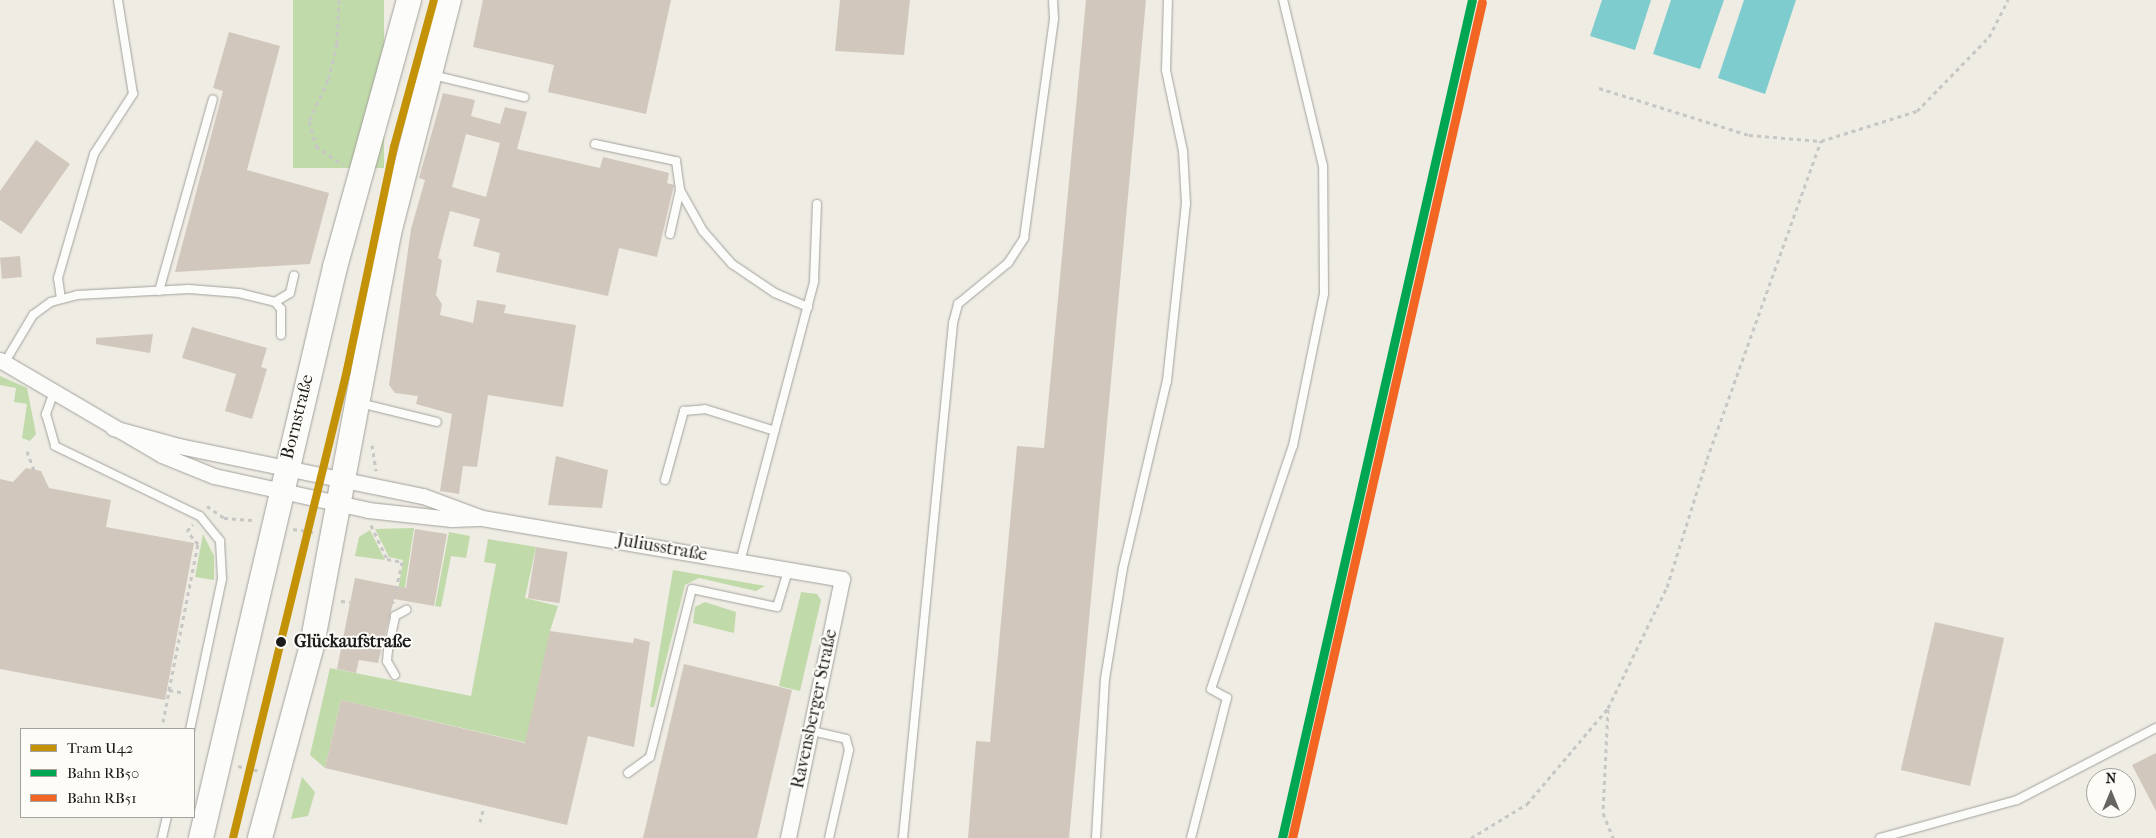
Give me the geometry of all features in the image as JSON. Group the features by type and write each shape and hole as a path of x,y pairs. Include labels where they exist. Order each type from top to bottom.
{"main road":[{"name":"Bornstraße","path":"201,838 280,491 335,267 409,0"},
{"path":"260,838 278,776 341,505 389,234 429,74 450,0"}],"street":[{"path":"3,361 55,388 113,428 214,476 280,491"},
{"path":"113,428 179,446 286,466"},
{"name":"Juliusstraße","path":"286,466 423,496 482,518 842,579"},
{"name":"Juliusstraße","path":"280,491 341,505 452,520 482,518"},
{"name":"Ravensberger Straße","path":"788,838 812,731 842,579"}],"lane":[{"path":"62,299 58,278 94,154 133,94 118,0"},
{"path":"903,838 954,323 958,304 1008,263 1024,238 1054,19 1053,0"},
{"path":"1096,838 1105,679 1123,568 1167,381 1186,204 1183,151 1166,70 1168,0"},
{"path":"1191,838 1227,698 1211,689 1293,446 1324,294 1323,166 1283,0"},
{"path":"429,74 524,97"},
{"path":"159,291 213,99"},
{"path":"595,144 676,161 680,190 670,234"},
{"path":"680,190 703,231 732,264 775,293 808,307"},
{"path":"740,562 814,281 818,204"},
{"path":"275,302 290,293 294,275"},
{"path":"3,361 33,315 62,299 159,291 210,290 275,302 281,309 281,335"},
{"path":"55,388 46,414 55,446 200,516 220,541 222,579 200,696 190,728"},
{"path":"360,403 437,422"},
{"path":"665,480 684,412 705,409 775,431"},
{"path":"426,420 428,411"},
{"path":"628,773 650,757 692,589 777,607 788,570"},
{"path":"395,675 386,661 396,616 406,610"},
{"path":"1880,838 2017,800 2156,728"},
{"path":"812,731 846,739 849,750 829,838"},
{"path":"162,838 167,818"}],"path":[{"path":"339,0 337,44 328,80 309,121 316,146 343,165"},
{"path":"1599,88 1749,135 1820,141 1917,111 1989,37 2008,0"},
{"path":"1471,838 1527,804 1608,708 1667,587 1707,459 1820,141"},
{"path":"27,451 34,470"},
{"path":"370,522 386,559 402,562 390,605"},
{"path":"338,601 350,602"},
{"path":"163,722 169,690 200,696"},
{"path":"1608,708 1603,813 1613,838"},
{"path":"218,762 278,776"},
{"path":"480,822 484,806"}],"green space":[{"path":"293,0 384,0 384,168 293,168"},
{"path":"0,376 27,388 36,434 30,441 22,438 27,404 14,402 16,388 0,385"},
{"path":"414,528 404,593 398,591 403,560 389,557 375,529"},
{"path":"370,530 385,560 355,556 359,537"},
{"path":"449,532 470,536 466,558 451,556 441,607 435,606"},
{"path":"203,534 214,556 214,580 195,577"},
{"path":"488,539 536,547 525,598 558,606 550,631 554,749 341,700 325,768 310,755 330,668 471,696 496,564 484,562"},
{"path":"673,570 765,586 756,591 699,578 685,585 654,707 650,707"},
{"path":"801,592 817,594 821,600 800,691 779,686"},
{"path":"705,602 736,612 734,633 693,623 695,607"},
{"path":"302,777 315,792 308,816 291,819"}],"water":[{"path":"1602,0 1651,0 1635,50 1590,36"},
{"path":"1671,0 1724,0 1700,69 1653,54"},
{"path":"1744,0 1796,0 1765,94 1718,78"}],"building":[{"path":"483,0 671,0 646,114 548,92 554,65 473,47"},
{"path":"840,0 910,0 904,55 835,51"},
{"path":"1086,0 1146,0 1069,838 968,838 976,741 990,742 1017,446 1044,448"},
{"path":"229,32 280,46 247,170 329,193 310,264 175,272 223,91 213,88"},
{"path":"443,93 475,100 471,116 500,124 505,107 527,112 517,149 600,168 603,157 669,173 667,183 674,185 657,257 619,248 608,296 496,272 500,253 473,246 480,219 450,211 438,258 442,260 436,295 442,304 440,315 473,323 477,300 506,305 504,313 576,325 563,407 488,395 477,467 463,466 459,494 440,491 452,414 416,404 418,396 395,393 389,385 411,229 425,180 419,178","holes":["466,134 500,143 486,197 452,187"]},
{"path":"36,140 70,164 21,234 0,220 0,191"},
{"path":"20,256 22,277 2,279 0,258"},
{"path":"192,327 267,348 261,367 267,369 252,419 225,411 236,374 182,358"},
{"path":"153,334 150,353 96,344 96,338"},
{"path":"556,456 608,470 602,508 548,505"},
{"path":"26,468 41,471 49,488 111,500 106,527 194,543 165,700 0,669 0,479 13,482"},
{"path":"415,529 447,534 434,606 394,599 378,663 359,660 356,673 337,669 355,578 406,588"},
{"path":"536,547 568,552 559,603 528,598"},
{"path":"1935,622 2004,638 1970,786 1901,770"},
{"path":"550,631 633,643 634,638 650,642 634,747 588,736 567,825 325,768 341,700 525,743"},
{"path":"684,664 792,690 757,838 643,838"},
{"path":"2156,753 2156,811 2136,773 2136,768 2132,765"}],"tram line":[{"name":"U42","path":"233,838 347,370 394,147 434,0"}],"rail line":[{"name":"RB50","path":"1282,838 1472,0"},
{"name":"RB51","path":"1292,838 1482,2"}],"place":[{"name":"Glückaufstraße","path":"281,642"}]}
